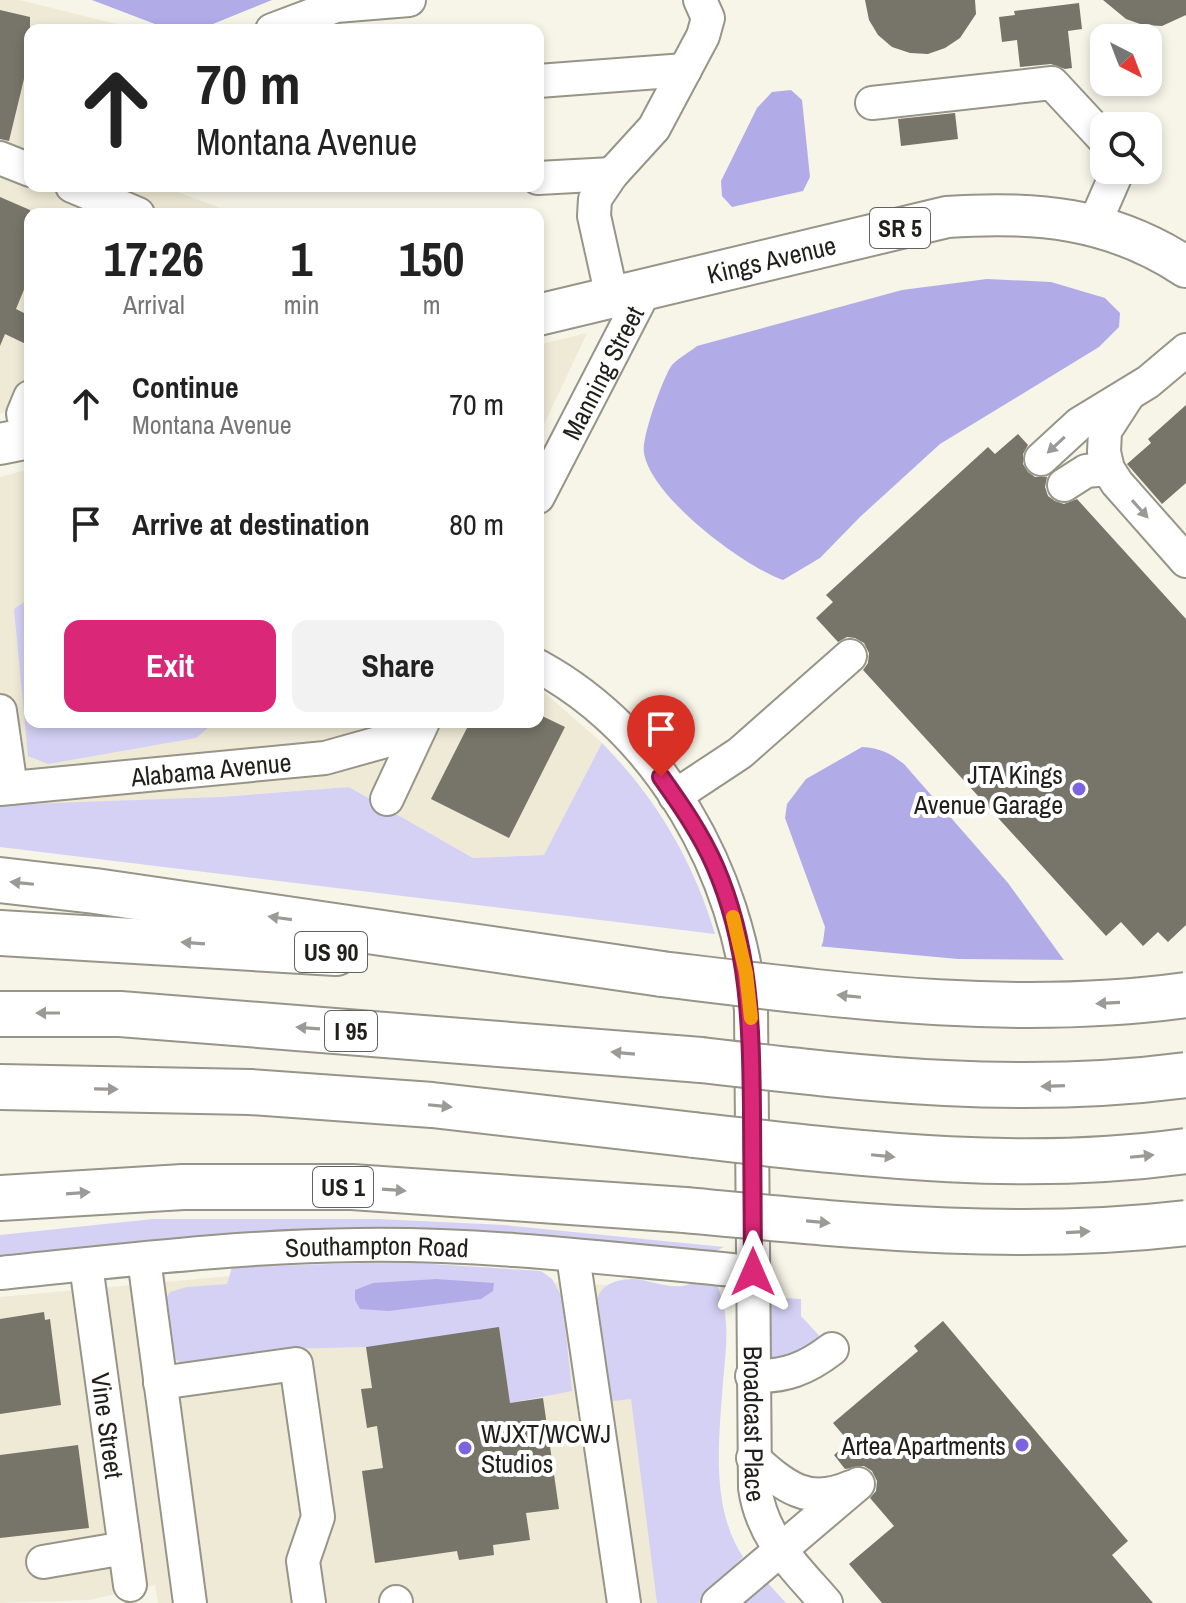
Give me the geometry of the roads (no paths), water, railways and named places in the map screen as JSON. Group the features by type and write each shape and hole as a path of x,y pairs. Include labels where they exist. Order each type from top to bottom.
{"highway":[{"path":"0,880 95,891 662,974 844,995 945,1004 1074,1005 1186,995"},
{"name":"US 90","path":"0,933 662,974"},
{"name":"I 95","path":"0,1014 120,1014 701,1060 864,1079 950,1085 1077,1086 1186,1075"},
{"path":"0,1087 265,1093 432,1105 877,1156 964,1162 1048,1162 1186,1151"},
{"name":"US 1","path":"0,1198 183,1187 352,1187 984,1233 1070,1232 1186,1223"}],"main road":[{"name":"Kings Avenue","path":"544,314 947,217 1002,213 1061,218 1094,225 1134,239 1186,267"}],"street":[{"path":"294,24 336,6 409,0"},
{"path":"628,294 594,216 595,199 612,174 654,128 703,36 708,18 700,0"},
{"path":"544,81 685,70"},
{"path":"872,103 1052,83 1090,124"},
{"path":"0,158 24,168"},
{"path":"544,178 612,174"},
{"path":"1094,225 1112,184"},
{"path":"86,192 122,208"},
{"name":"Manning Street","path":"544,483 628,294"},
{"path":"1041,459 1079,424 1148,382 1186,350"},
{"path":"1129,394 1105,431 1104,452 1108,469 1186,561"},
{"path":"22,440 24,412"},
{"path":"1064,485 1090,470 1108,469"},
{"path":"675,796 740,753 850,656"},
{"name":"Broadcast Place","path":"544,669 562,679 609,718 647,757 707,849 728,901 746,973 751,1028 753,1458 760,1515 780,1550 826,1603"},
{"path":"0,711 5,789"},
{"name":"Alabama Avenue","path":"5,789 325,758 417,728"},
{"path":"387,799 420,728"},
{"name":"Southampton Road","path":"0,1273 259,1248 361,1245 464,1247 753,1272"},
{"path":"573,1256 624,1603"},
{"path":"144,1259 190,1603"},
{"name":"Vine Street","path":"86,1265 130,1585"},
{"path":"752,1376 770,1377 796,1372 832,1349"},
{"path":"160,1383 296,1364 318,1517 303,1561 309,1603"},
{"path":"718,1603 858,1484 829,1496 804,1494 779,1480 753,1458"},
{"path":"43,1562 125,1548"}],"place":[{"name":"JTA Kings Avenue Garage","path":"1079,789"},
{"name":"Artea Apartments","path":"1022,1445"},
{"name":"WJXT/WCWJ Studios","path":"465,1448"}]}
